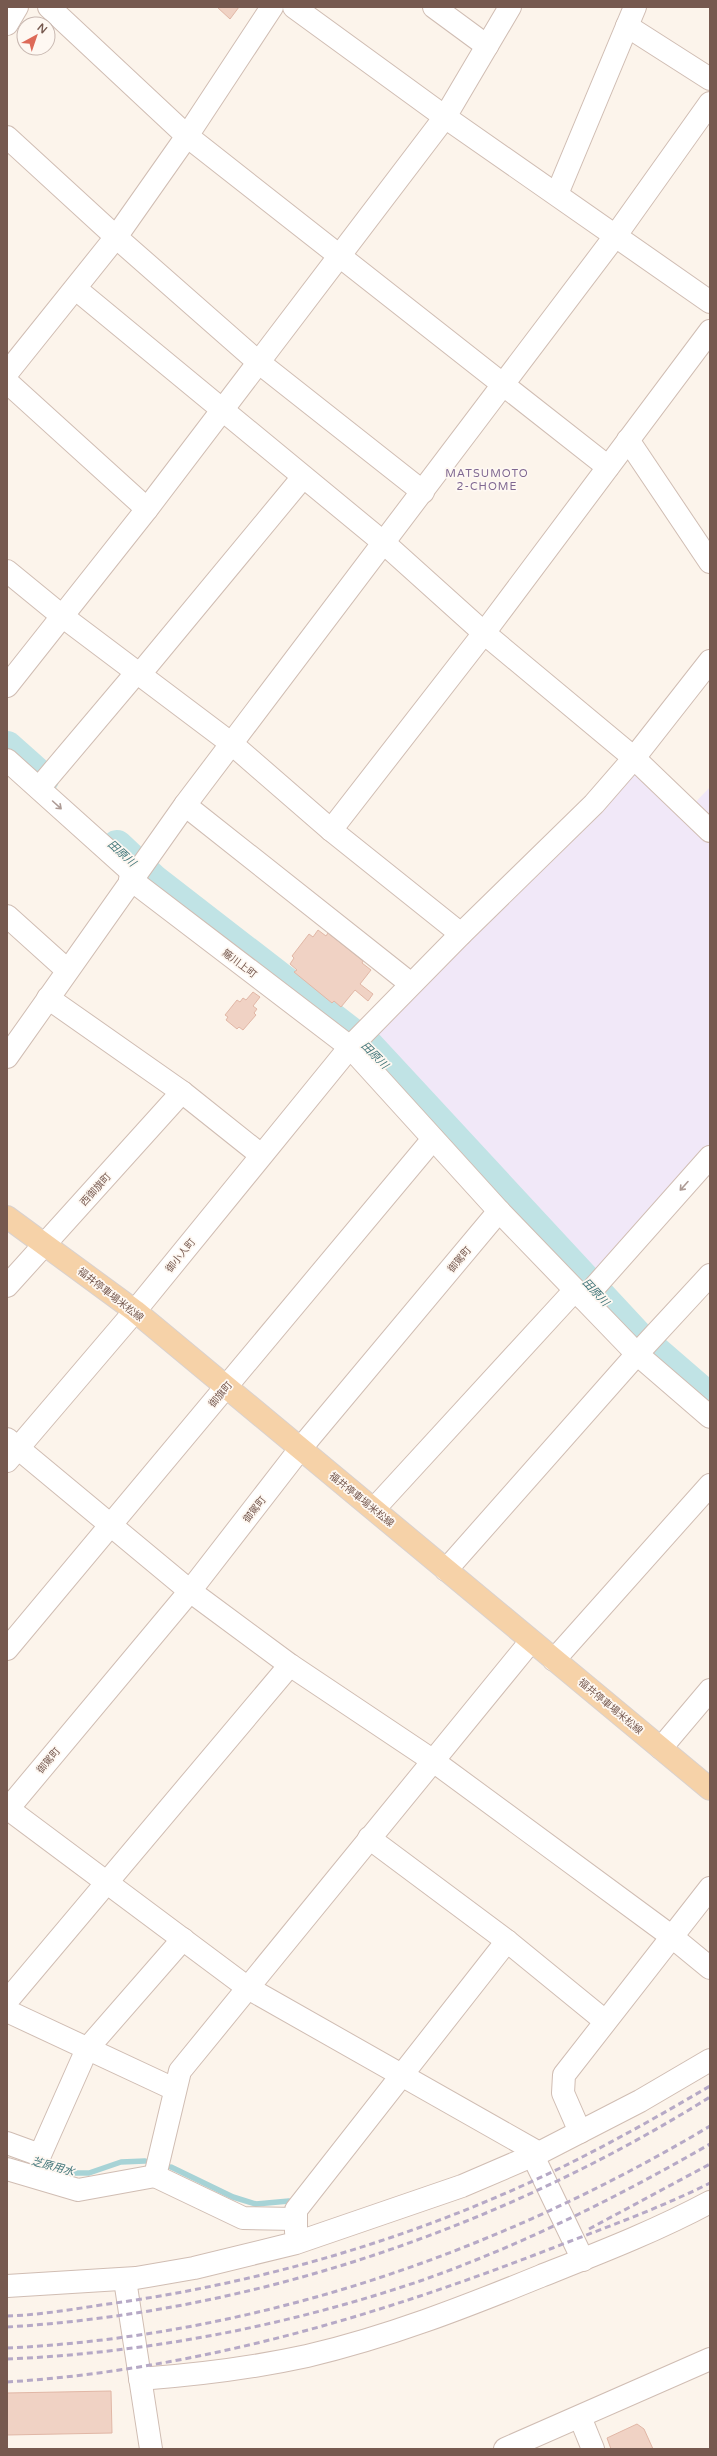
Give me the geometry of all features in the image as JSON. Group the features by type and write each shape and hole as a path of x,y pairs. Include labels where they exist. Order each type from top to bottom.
{"main road":[{"name":"福井停車場米松線","path":"7,1218 45,1244 135,1311 710,1789"}],"street":[{"path":"7,24 17,7"},
{"path":"49,7 188,136 338,256 608,467"},
{"path":"7,373 76,289 116,237 188,136 272,7"},
{"path":"294,7 445,117 710,302"},
{"path":"434,7 487,46"},
{"path":"7,686 147,509 257,361 445,117 510,7"},
{"path":"557,194 631,17 710,79"},
{"path":"7,1057 132,877 185,805 616,235 710,103"},
{"path":"7,137 116,237 257,361 423,492"},
{"path":"76,289 384,543 484,633 634,758 710,831"},
{"path":"332,830 484,633 710,331"},
{"path":"7,382 147,509"},
{"path":"628,440 710,562"},
{"path":"38,788 138,673 303,477"},
{"path":"7,571 62,616 232,744 332,830 461,934"},
{"name":"御小人町","path":"11,1449 135,1311 350,1047 461,934 589,810 634,758 710,661"},
{"name":"簸川上町","path":"7,760 132,877 350,1047 499,1211 637,1354 710,1417"},
{"path":"185,805 411,984"},
{"path":"7,916 68,970"},
{"path":"48,998 182,1092 261,1155"},
{"name":"西御旗町","path":"7,1286 182,1092"},
{"name":"御旗町","path":"7,1649 433,1139"},
{"path":"374,1509 710,1157"},
{"name":"御駕町","path":"7,1808 190,1591 300,1449 499,1211"},
{"path":"446,1570 637,1354 710,1276"},
{"path":"11,1449 111,1524 190,1591 290,1665 432,1760 671,1936 710,1968"},
{"path":"554,1660 710,1485"},
{"path":"155,2176 174,2089 180,2071 432,1760 531,1641"},
{"path":"7,2001 290,1665"},
{"path":"660,1748 710,1690"},
{"path":"7,1808 248,1988 404,2075 536,2154 583,2260"},
{"path":"369,1838 507,1942 605,2021"},
{"path":"580,2132 563,2093 564,2075 671,1936 710,1888"},
{"path":"7,2143 40,2155 87,2049 183,1939"},
{"path":"296,2243 296,2210 404,2075 507,1942"},
{"path":"7,2011 174,2089"},
{"path":"7,2286 125,2280 194,2268 296,2243 462,2186 536,2154 640,2101 710,2060"},
{"path":"7,2170 78,2190 155,2176 243,2218 296,2219"},
{"path":"140,2379 197,2375 254,2366 333,2349 445,2314 621,2244 710,2202"},
{"path":"125,2280 151,2449"},
{"path":"504,2449 710,2359"},
{"path":"580,2417 593,2449"}],"shaded area":[{"path":"642,772 685,813 710,787 710,1146 591,1276 369,1036 630,776"}],"building":[{"path":"217,7 239,7 230,19"},
{"path":"318,930 326,936 328,933 363,961 362,963 371,970 360,984 373,994 368,1001 355,990 341,1007 334,1001 332,1003 294,972 297,970 290,964 294,958 292,956 309,934 313,937"},
{"path":"253,992 260,997 253,1006 257,1009 254,1013 256,1015 243,1030 239,1027 237,1029 226,1020 228,1017 225,1015 237,1000 240,1002 243,998 246,1000"},
{"path":"111,2391 112,2433 7,2435 7,2393"},
{"path":"637,2424 644,2429 653,2449 611,2449 607,2438"}],"waterway":[{"name":"田原川","path":"7,747 43,779"},
{"name":"田原川","path":"117,846 153,880 369,1047 636,1335 710,1399"},
{"name":"芝原用水","path":"39,2163 72,2173 89,2173 121,2162 145,2161"},
{"name":"芝原用水","path":"171,2167 233,2197 256,2204 289,2201"}],"railway":[{"path":"7,2316 70,2310 165,2295 222,2284 279,2271 390,2238 445,2218 552,2172 592,2152 710,2086"},
{"path":"7,2327 100,2318 192,2303 283,2282 373,2256 461,2223 546,2186 630,2144 710,2097"},
{"path":"7,2348 100,2340 192,2326 283,2306 372,2280 460,2249 545,2213 629,2172 710,2126"},
{"path":"7,2359 112,2351 164,2344 268,2324 370,2297 457,2267 531,2236 640,2183 710,2144"},
{"path":"589,2229 710,2164"},
{"path":"7,2382 77,2376 147,2366 215,2353 351,2318 484,2274 631,2218 710,2183"}],"district":[{"name":"MATSUMOTO 2-CHOME","path":"487,479"}]}
